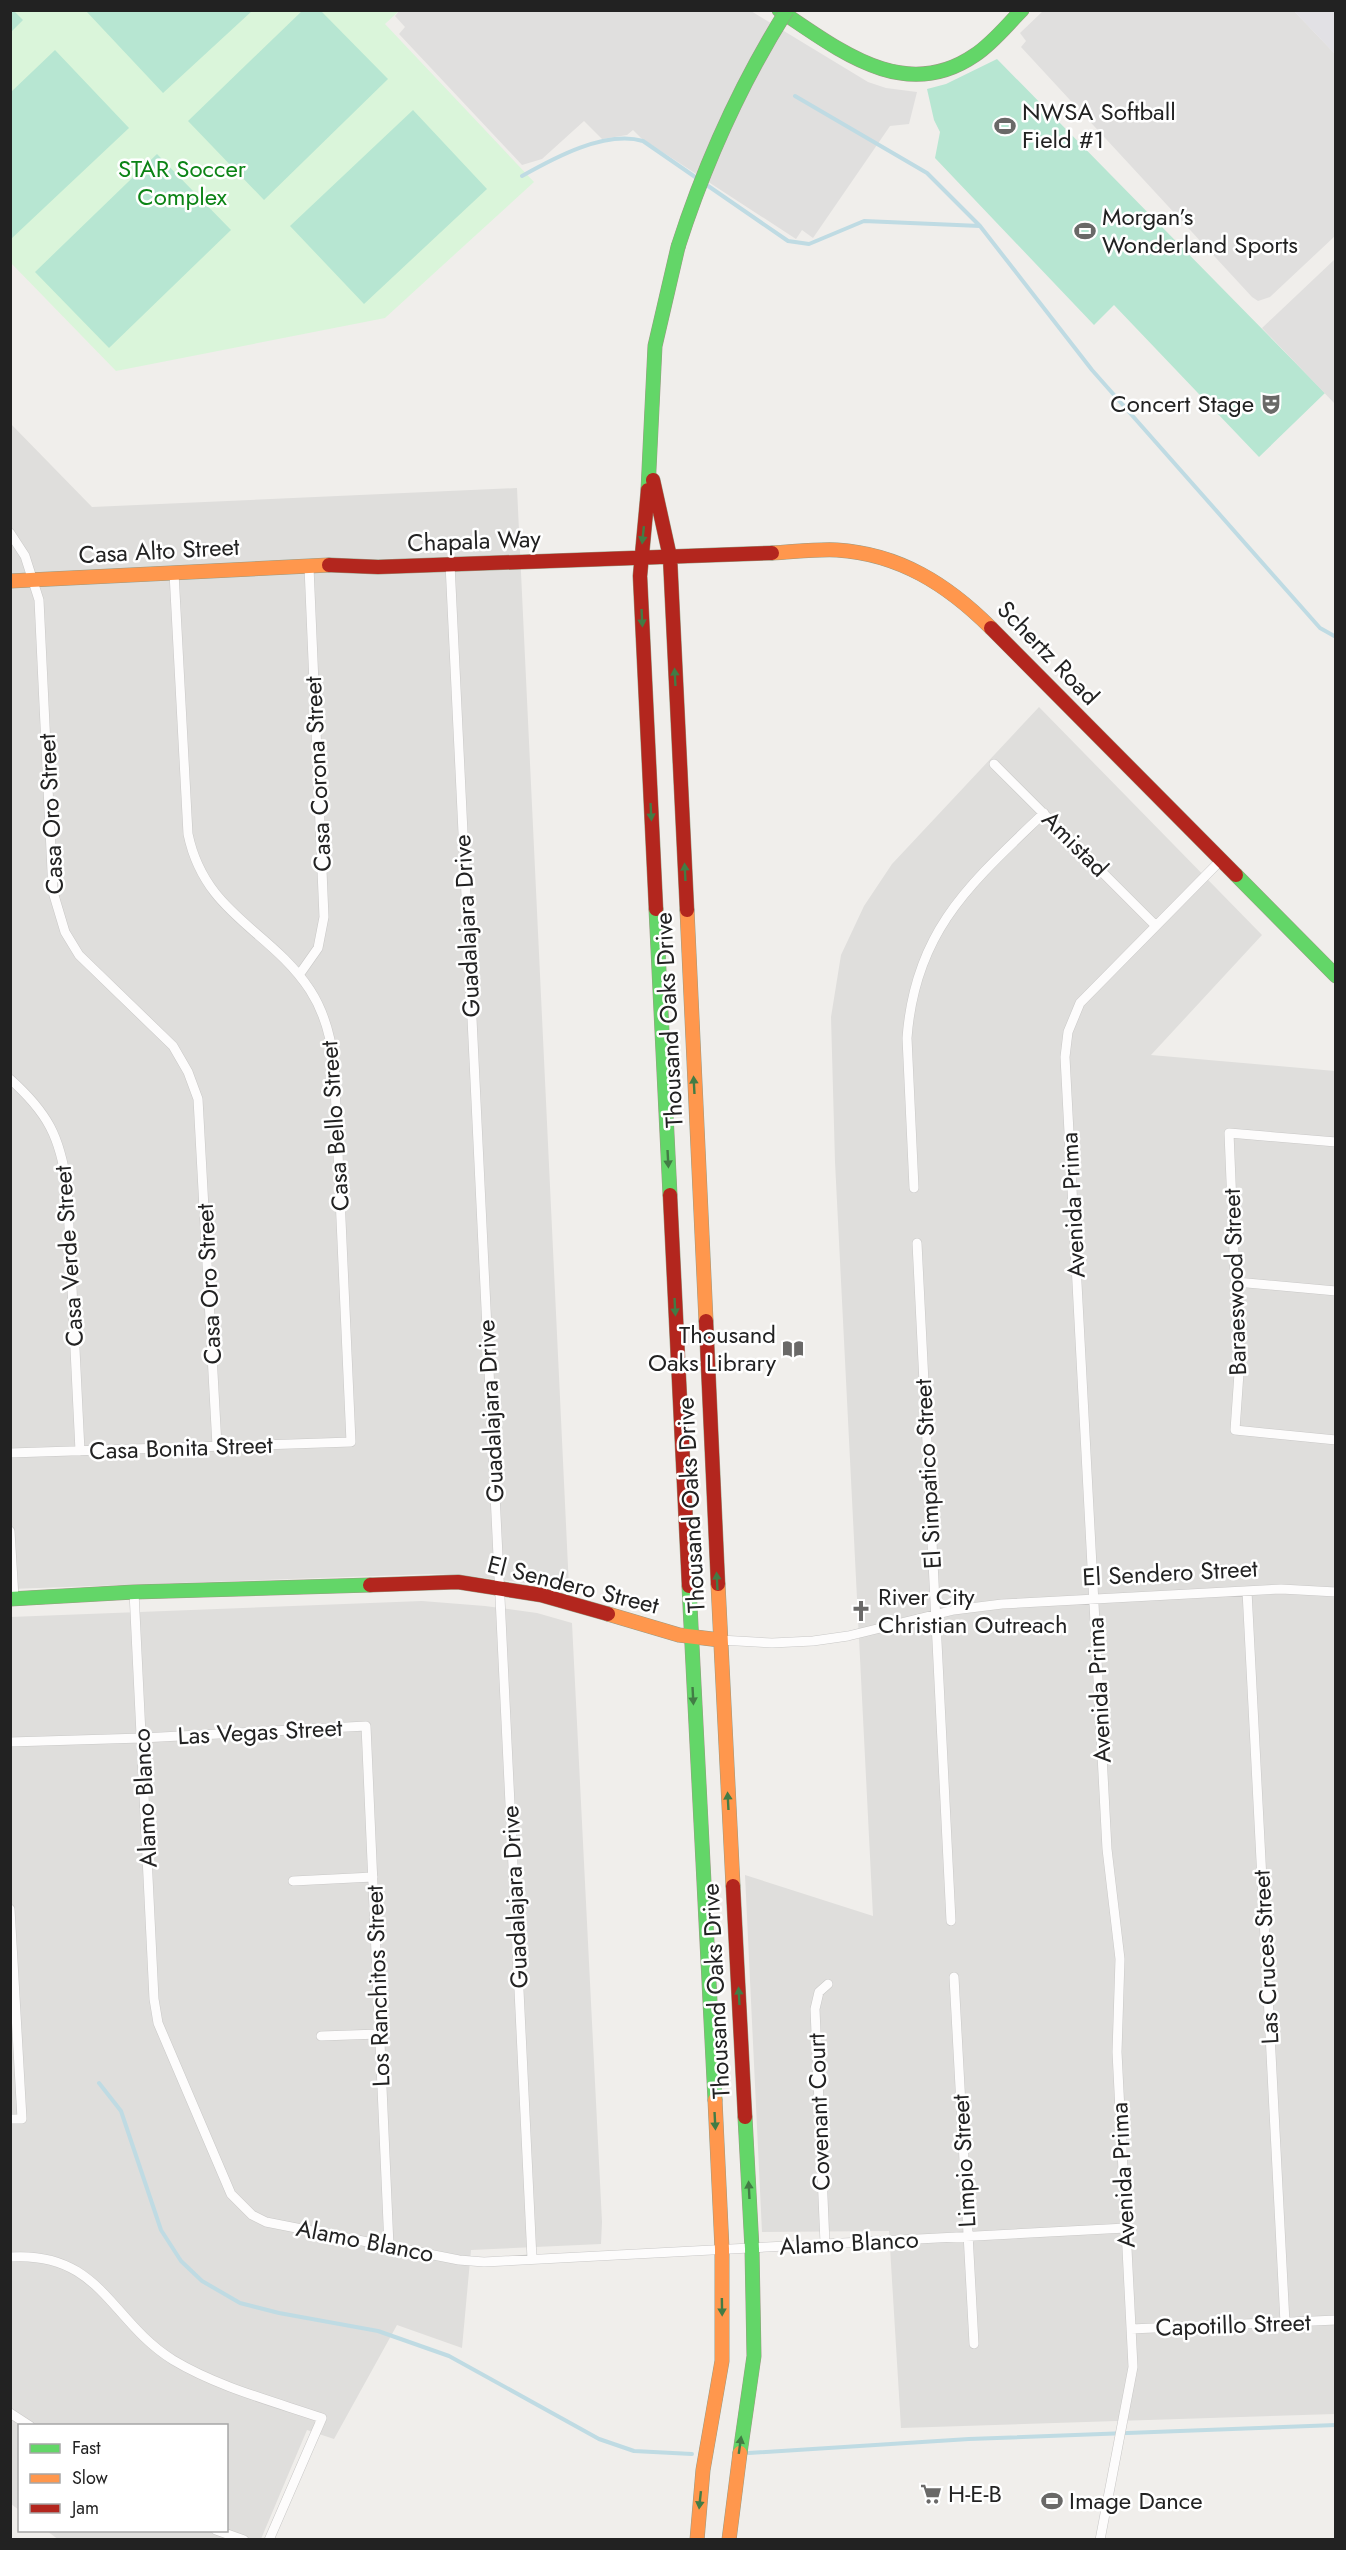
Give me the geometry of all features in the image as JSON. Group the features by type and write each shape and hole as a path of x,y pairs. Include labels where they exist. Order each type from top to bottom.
{"main road":[{"path":"779,10 848,54 888,72 918,74 954,66 975,54 1022,10"},
{"name":"Thousand Oaks Drive","path":"697,2540 703,2470 722,2361 722,2248 690,1637 640,559 650,469 655,346 678,247 706,162 741,85 787,10"},
{"name":"Thousand Oaks Drive","path":"650,469 670,557 720,1640 752,2249 754,2356 732,2503 729,2540"},
{"name":"Schertz Road","path":"640,559 836,550 884,557 933,579 969,606 1335,976"},
{"name":"Chapala Way","path":"309,567 640,559"},
{"name":"Casa Alto Street","path":"10,581 309,567"},
{"name":"El Sendero Street","path":"12,1598 458,1582 568,1602 624,1620 690,1637 720,1640"}],"street":[{"name":"Casa Oro Street","path":"10,533 25,556 39,600 53,892 60,919 79,956 174,1046 188,1072 198,1099 217,1446"},
{"name":"Guadalajara Drive","path":"450,564 532,2259"},
{"name":"Casa Corona Street","path":"299,975 318,948 324,917 309,567"},
{"name":"Casa Bello Street","path":"174,573 184,779 191,847 200,872 215,895 299,975 325,1018 334,1064 351,1442"},
{"name":"Amistad","path":"994,764 1155,925"},
{"path":"914,1188 907,1038 910,1006 922,964 932,940 960,896 1044,813"},
{"name":"Avenida Prima","path":"1100,2540 1133,2367 1117,2052 1120,1959 1107,1849 1065,1057 1068,1032 1080,1002 1220,861"},
{"name":"Casa Verde Street","path":"10,1079 31,1098 49,1120 63,1160 67,1186 80,1451"},
{"name":"Baraeswood Street","path":"1335,1142 1229,1133 1239,1373 1235,1430 1335,1440"},
{"name":"El Simpatico Street","path":"916,1243 951,1921"},
{"path":"1236,1282 1335,1291"},
{"name":"Casa Bonita Street","path":"10,1453 351,1442"},
{"path":"10,1531 12,1598"},
{"name":"El Sendero Street","path":"720,1640 772,1643 813,1641 848,1636 936,1614 1002,1604 1293,1589 1335,1592"},
{"name":"Las Cruces Street","path":"1247,1591 1285,2323"},
{"name":"Alamo Blanco","path":"134,1592 154,1999 158,2023 231,2194 252,2215 266,2222 459,2260 507,2262 722,2248 752,2249 1126,2228"},
{"name":"Las Vegas Street","path":"10,1742 142,1738 366,1726"},
{"name":"Los Ranchitos Street","path":"366,1726 389,2246"},
{"path":"293,1881 374,1877"},
{"path":"10,1909 22,2119 10,2119"},
{"name":"Limpio Street","path":"954,1977 974,2344"},
{"name":"Covenant Court","path":"825,2244 815,2009 819,1992 828,1984"},
{"path":"321,2036 380,2034"},
{"path":"10,2257 42,2258 63,2263 83,2274 101,2288 128,2320 172,2359 213,2380 322,2418 269,2540"},
{"name":"Capotillo Street","path":"1131,2329 1335,2320"},
{"path":"10,2413 27,2424"},
{"path":"221,2532 243,2540"}],"shaded area":[{"path":"400,10 751,11 868,82 886,88 917,92 909,124 890,126 813,238 802,230 796,239 641,138 633,130 627,135 602,139 584,121 542,159 522,165 399,34 405,27 395,16"},
{"path":"1043,11 1294,11 1335,54 1335,236 1270,297 1258,301 1252,297 1021,47 1026,41 1020,33"},
{"path":"1294,11 1335,11 1335,54"},
{"path":"1335,259 1335,404 1262,328"},
{"path":"10,423 92,507 517,488 569,1588 431,1574 11,1589"},
{"path":"1039,707 1262,935 1151,1055 1335,1071 1335,2414 901,2428 889,2231 762,2232 745,1875 873,1916 835,1162 831,1017 841,955 864,906 892,864"},
{"path":"422,1601 537,1613 572,1623 602,2222 601,2244 471,2250 462,2348 397,2325 334,2439 307,2430 261,2539 59,2540 48,2532 228,2532 228,2424 18,2424 18,2509 11,2504 10,1617"}],"green space":[{"path":"11,10 23,20 11,32"},
{"path":"303,10 321,11 388,79 264,200 188,121"},
{"name":"STAR Soccer Complex","path":"10,11 399,11 385,24 534,182 385,318 116,371 11,263"},
{"path":"86,11 252,11 163,93"},
{"path":"55,50 129,128 11,239 11,92"},
{"name":"Morgan’s Wonderland Sports","path":"997,59 1325,393 1259,457 1114,305 1094,325 935,158 940,132 934,120 927,89 946,84"},
{"path":"413,110 487,189 364,304 290,226"},
{"path":"157,154 231,230 109,348 35,272"}],"waterway":[{"path":"795,96 927,173 980,226 1092,370 1320,628 1336,637"},
{"path":"522,176 564,154 596,142 628,139 643,141 788,241 809,244 864,221 980,226"},
{"path":"99,2083 121,2111 161,2230 181,2261 202,2281 240,2303 279,2313 378,2331 449,2356 599,2439 634,2451 692,2454"},
{"path":"749,2453 969,2439 1336,2425"}],"traffic: fast":[{"path":"779,10 848,54 873,66 897,73 923,74 949,69 975,55 1022,10"},
{"path":"678,247 725,125 754,67 787,10"},
{"path":"648,490 655,346 678,247"},
{"path":"1236,875 1336,976"},
{"path":"656,909 670,1195"},
{"path":"10,1599 134,1592 370,1585"},
{"path":"689,1586 715,2100"},
{"path":"740,2453 754,2356 752,2249 745,2117"}],"traffic: slow":[{"path":"772,553 837,550 881,558 921,574 939,585 991,628"},
{"path":"10,581 329,565"},
{"path":"687,910 706,1321"},
{"path":"718,1584 733,1886"},
{"path":"608,1614 679,1635 720,1640"},
{"path":"697,2540 703,2470 722,2361 722,2249 715,2100"},
{"path":"729,2540 740,2453"}],"traffic: jam":[{"path":"653,480 670,557 687,910"},
{"path":"648,490 640,576 656,909"},
{"path":"329,565 378,567 772,553"},
{"path":"991,628 1236,875"},
{"path":"670,1195 689,1586"},
{"path":"706,1321 718,1584"},
{"path":"370,1585 458,1582 541,1595 608,1614"},
{"path":"733,1886 745,2117"}],"place":[{"name":"NWSA Softball Field #1","path":"1005,126"},
{"name":"Morgan’s Wonderland Sports","path":"1085,231"},
{"name":"Concert Stage","path":"1271,404"},
{"name":"Thousand Oaks Library","path":"793,1349"},
{"name":"River City Christian Outreach","path":"861,1611"},
{"name":"H-E-B","path":"931,2494"},
{"name":"Image Dance","path":"1052,2501"}]}
